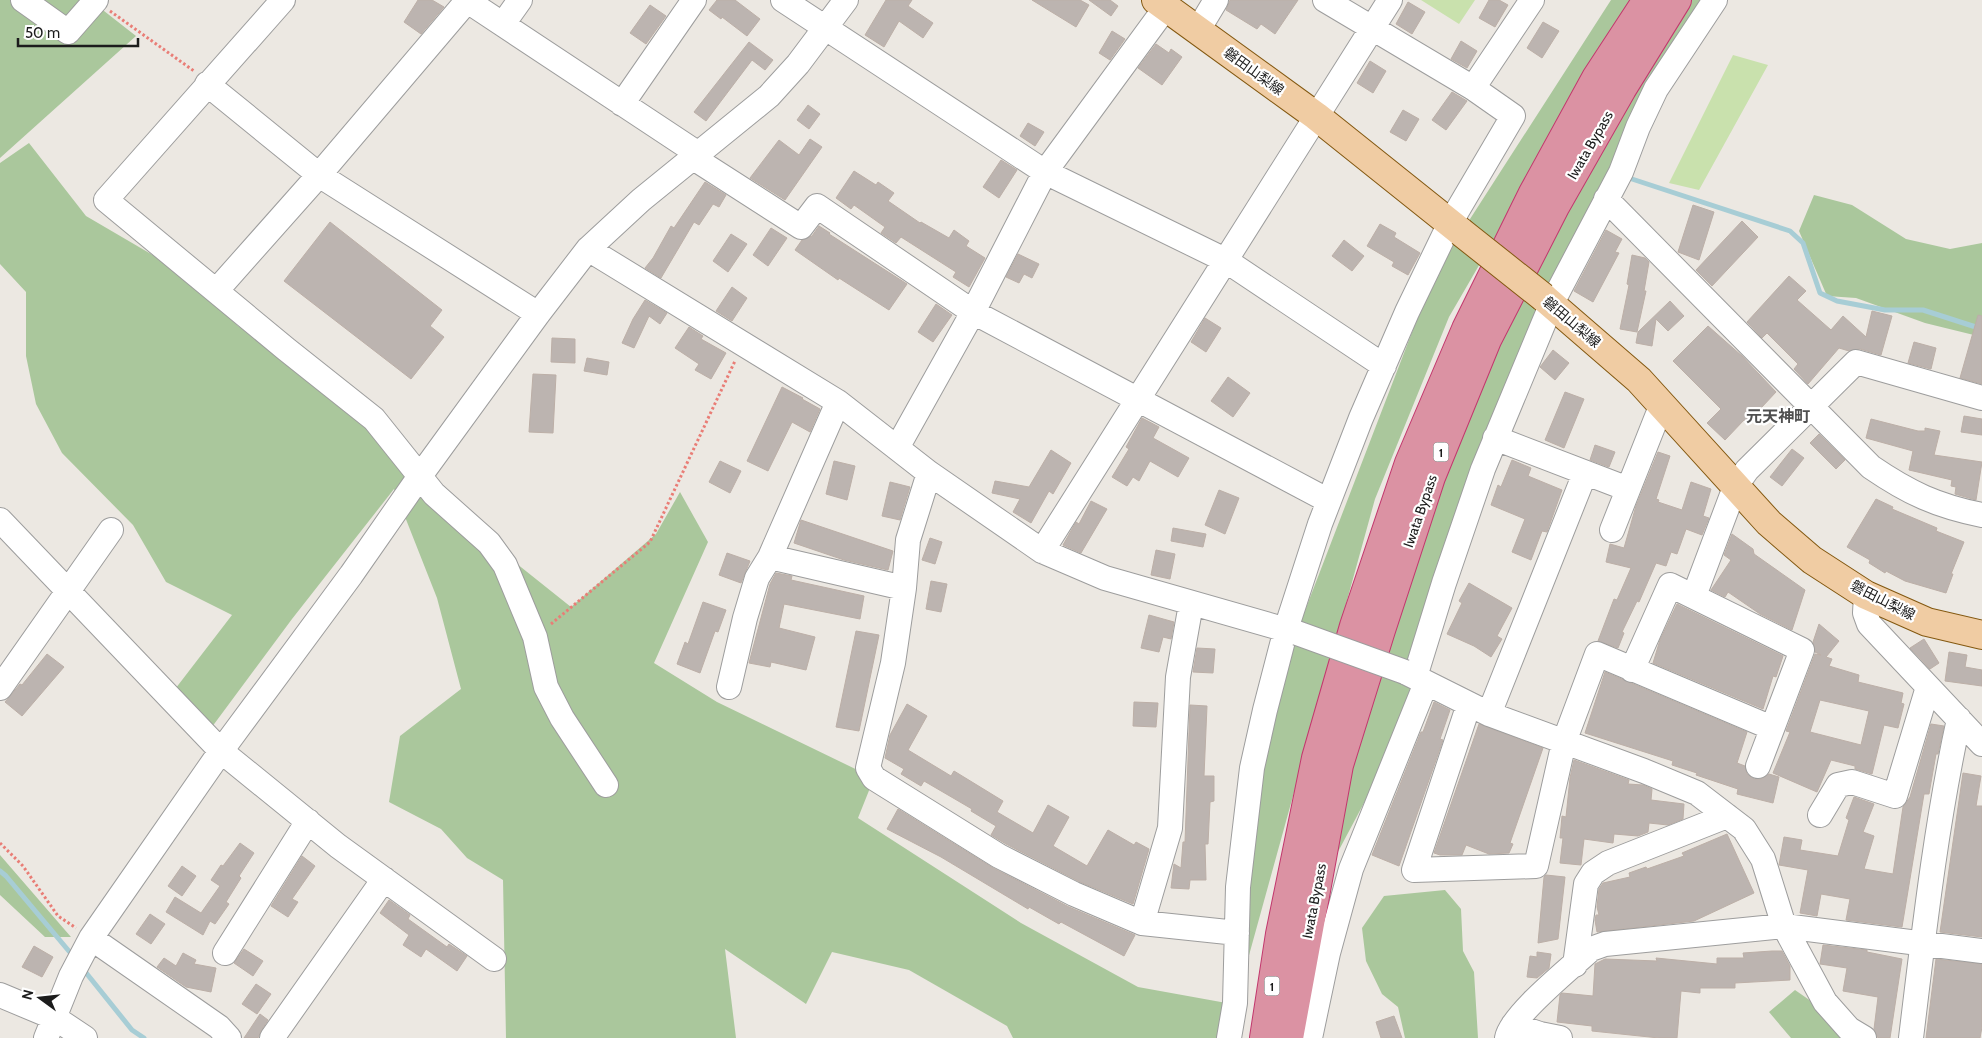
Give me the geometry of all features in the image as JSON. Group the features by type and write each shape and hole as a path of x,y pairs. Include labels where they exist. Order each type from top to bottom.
{"highway":[{"name":"Iwata Bypass","path":"1264,1038 1280,934 1316,758 1354,626 1409,463 1466,329 1533,193 1596,78 1647,0"},
{"name":"Iwata Bypass","path":"1289,1038 1339,765 1380,630 1431,477 1487,340 1552,214 1622,89 1678,0"},
{"path":"1249,1038 1280,934"},
{"path":"1295,1038 1306,943"}],"main road":[{"name":"磐田山梨線","path":"1161,4 1316,116 1547,300 1639,380 1735,487 1769,522 1812,560 1866,595 1927,622 1982,635"}],"street":[{"path":"23,0 68,32 95,0"},
{"path":"283,0 106,200 374,419 434,494 489,543 506,565 535,637 546,687 562,718 606,785"},
{"path":"216,290 319,175 467,0 801,227 817,206 974,312 1329,501"},
{"path":"503,24 520,0"},
{"path":"622,104 694,0"},
{"path":"783,0 1045,172 1225,260 1384,366"},
{"path":"50,1028 83,954 221,751 351,575 420,476 538,314 588,249 694,155 769,96 825,29 846,0"},
{"path":"1198,30 1216,0"},
{"path":"1229,1038 1235,1003 1238,887 1252,768 1264,710 1291,631 1329,501 1361,418 1407,312 1456,228 1513,116 1473,88 1325,0"},
{"path":"1042,551 1390,0"},
{"path":"1473,88 1532,0"},
{"path":"1310,1038 1328,953 1351,869 1416,678 1444,583 1483,468 1547,300 1621,172 1638,127 1656,89 1715,0"},
{"path":"897,448 974,312 1045,172 1161,4"},
{"path":"208,83 319,175 538,314"},
{"path":"1606,199 1810,407 1872,467 1900,486 1930,501 1960,511 1982,515"},
{"path":"588,249 838,402 929,474 1042,551 1105,578 1190,604 1291,631 1416,678 1479,709 1697,793 1744,829 1763,859 1784,926 1825,1002 1850,1030 1864,1038"},
{"path":"1694,596 1735,487 1747,470 1856,362 1982,398"},
{"path":"729,687 745,618 757,578 770,557 838,402"},
{"path":"1612,530 1662,404"},
{"path":"1496,438 1628,489"},
{"path":"1585,472 1479,709 1414,870 1536,866 1564,742 1597,654 1772,728"},
{"path":"929,474 908,540 904,588 892,663 868,768 874,778 999,856 1074,894 1142,923 1237,933"},
{"path":"0,520 221,751 384,879 494,959"},
{"path":"0,688 112,530"},
{"path":"770,557 904,588"},
{"path":"1632,670 1670,585 1802,650 1758,766"},
{"path":"1866,595 1865,613 1869,624 1982,744"},
{"path":"1142,923 1170,828 1178,677 1190,604"},
{"path":"1820,815 1838,785 1852,782 1895,796 1928,687"},
{"path":"1911,1038 1922,943 1949,764 1959,719"},
{"path":"1574,965 1586,884 1593,873 1608,864 1727,816"},
{"path":"226,953 308,821"},
{"path":"272,1038 384,879"},
{"path":"1560,1038 1510,1031 1517,1018 1591,949 1605,944 1784,926 1982,951"},
{"path":"83,954 219,1027 229,1038"},
{"path":"0,995 50,1028 85,1038"}],"path":[{"path":"95,0 208,83"},
{"path":"535,637 650,542 743,345"},
{"path":"0,843 23,866 83,954"}],"green space":[{"path":"0,0 90,0 136,36 0,158"},
{"path":"1421,0 1475,0 1459,24"},
{"path":"1611,0 1633,0 1449,317 1375,499 1243,977 1245,825 1281,673 1434,275"},
{"path":"1677,0 1715,0 1690,37 1489,454 1422,694 1315,895 1448,434"},
{"path":"1733,55 1768,65 1699,190 1669,183"},
{"path":"29,143 86,216 180,271 238,326 311,369 473,529 571,607 656,534 680,492 708,542 654,663 717,702 874,778 858,818 1021,923 1138,987 1243,1006 1235,1038 1013,1038 1007,1026 909,970 832,952 806,1004 725,949 736,1038 506,1038 503,880 467,858 441,829 389,802 400,736 461,689 437,598 394,489 292,619 206,735 169,697 232,615 166,582 133,525 62,453 36,404 26,356 26,292 0,264 0,163"},
{"path":"1814,195 1852,205 1906,239 1950,249 1982,243 1982,337 1925,323 1856,298 1827,296 1799,231"},
{"path":"0,855 71,937 45,937 0,895"},
{"path":"1445,890 1461,909 1463,951 1474,972 1478,1038 1405,1038 1398,1007 1382,994 1366,961 1362,928 1384,896"},
{"path":"1795,990 1864,1038 1791,1038 1769,1012"}],"building":[{"path":"418,0 432,0 444,7 421,34 404,22"},
{"path":"717,0 735,0 760,19 747,36 722,17 721,19 709,10"},
{"path":"886,0 912,0 908,6 933,23 923,38 899,21 884,47 865,35"},
{"path":"1032,0 1080,0 1089,5 1076,27"},
{"path":"1089,0 1110,0 1118,6 1111,16"},
{"path":"1230,0 1298,0 1275,34 1261,24 1257,29 1226,10"},
{"path":"1489,0 1499,0 1508,5 1495,27 1479,18"},
{"path":"1408,2 1425,12 1412,34 1396,24"},
{"path":"650,5 666,16 646,44 630,33"},
{"path":"1543,22 1559,31 1542,58 1527,48"},
{"path":"1112,31 1125,39 1110,60 1099,53"},
{"path":"1461,41 1477,51 1467,68 1451,59"},
{"path":"749,42 773,60 765,70 752,60 706,121 694,112"},
{"path":"1156,44 1169,53 1171,49 1182,57 1162,85 1138,68"},
{"path":"1370,61 1386,71 1373,93 1357,83"},
{"path":"1452,92 1467,101 1446,130 1432,120"},
{"path":"808,105 820,114 809,129 797,120"},
{"path":"1403,110 1419,119 1406,141 1390,132"},
{"path":"1028,123 1044,132 1035,146 1020,136"},
{"path":"810,139 822,147 785,200 750,178 779,140 799,155"},
{"path":"1001,160 1017,170 999,198 983,187"},
{"path":"854,171 876,185 878,182 894,193 888,201 920,223 949,238 954,230 969,241 966,246 985,258 969,287 953,277 956,272 901,237 896,243 881,233 885,227 854,205 851,209 836,198"},
{"path":"705,182 726,195 719,207 713,204 699,225 694,222 661,278 645,268 653,258 671,226 674,228"},
{"path":"1693,205 1714,212 1699,260 1678,252"},
{"path":"1742,221 1758,237 1712,286 1696,270"},
{"path":"330,222 442,310 430,326 444,337 411,379 284,281"},
{"path":"1380,224 1396,233 1394,237 1420,253 1408,275 1392,266 1394,262 1367,246"},
{"path":"819,226 907,284 889,310 839,278 838,280 795,250 802,240 812,236"},
{"path":"771,228 787,238 768,266 753,255"},
{"path":"1606,230 1622,239 1615,252 1619,253 1593,302 1574,291"},
{"path":"731,234 747,244 728,272 713,261"},
{"path":"1344,240 1364,256 1352,271 1332,256"},
{"path":"1018,254 1039,264 1032,278 1024,274 1019,283 1006,277"},
{"path":"1632,255 1645,258 1649,262 1644,291 1646,291 1637,332 1620,329 1629,285 1627,284"},
{"path":"1789,276 1806,291 1797,300 1831,330 1843,316 1866,337 1872,311 1892,316 1881,355 1860,349 1849,351 1839,348 1808,384 1794,369 1798,364 1767,333 1762,338 1747,322"},
{"path":"732,287 747,298 732,321 716,311"},
{"path":"645,300 667,313 660,324 649,316 634,348 622,343 633,319"},
{"path":"1670,301 1684,316 1668,331 1656,319 1652,346 1636,343 1638,332"},
{"path":"936,304 952,315 933,342 918,332"},
{"path":"1978,315 1982,316 1982,384 1960,378"},
{"path":"1205,318 1221,328 1206,352 1191,342"},
{"path":"1708,326 1742,356 1776,392 1747,423 1744,420 1725,440 1707,423 1721,409 1673,361"},
{"path":"689,327 703,336 701,339 726,353 711,379 695,370 699,364 675,348"},
{"path":"552,338 575,339 575,363 551,362"},
{"path":"1914,342 1936,348 1931,369 1908,363"},
{"path":"1553,350 1569,363 1555,380 1540,367"},
{"path":"587,358 609,362 607,375 584,371"},
{"path":"533,374 556,375 553,433 529,432"},
{"path":"1228,377 1250,393 1233,417 1211,401"},
{"path":"782,387 820,409 810,432 792,422 768,471 747,461"},
{"path":"1565,392 1584,399 1564,448 1545,440"},
{"path":"1964,416 1982,419 1982,435 1961,432"},
{"path":"1142,418 1159,427 1153,438 1189,458 1178,477 1150,461 1139,481 1133,477 1127,486 1112,477 1129,449 1126,447"},
{"path":"1871,419 1918,431 1925,431 1925,428 1940,431 1934,455 1982,462 1976,500 1955,494 1956,487 1951,486 1952,480 1909,470 1913,451 1866,438"},
{"path":"1819,434 1845,460 1836,469 1810,443"},
{"path":"1595,445 1615,452 1609,467 1590,460"},
{"path":"1792,449 1804,458 1782,486 1770,477"},
{"path":"1051,450 1071,463 1053,494 1049,491 1031,523 1013,512 1020,499 992,493 995,481 1029,487"},
{"path":"1658,452 1670,456 1656,499 1659,500 1658,502 1682,510 1691,482 1711,489 1703,516 1709,518 1702,535 1686,529 1677,554 1671,552 1666,566 1656,563 1639,602 1637,601 1622,632 1624,633 1618,648 1598,641 1614,599 1617,600 1631,568 1606,562 1610,544 1624,548 1636,506"},
{"path":"1512,460 1531,468 1528,476 1562,490 1547,532 1542,531 1531,560 1512,552 1525,519 1491,505 1498,485 1501,487"},
{"path":"720,461 741,471 730,493 709,482"},
{"path":"834,461 855,466 847,500 826,494"},
{"path":"890,482 910,487 900,520 882,516"},
{"path":"1219,490 1239,498 1225,534 1205,525"},
{"path":"1876,499 1893,507 1892,509 1937,528 1936,531 1964,542 1951,574 1953,574 1946,593 1905,581 1886,571 1885,573 1869,563 1870,560 1847,547"},
{"path":"1091,501 1107,509 1081,553 1063,545 1076,522 1079,524"},
{"path":"801,520 893,551 888,570 844,560 794,543"},
{"path":"1173,528 1206,534 1203,547 1171,541"},
{"path":"1732,534 1753,549 1754,554 1805,590 1792,630 1760,614 1728,592 1725,597 1711,590 1731,560 1724,555"},
{"path":"930,538 942,542 935,564 922,560"},
{"path":"1156,550 1175,554 1170,579 1151,575"},
{"path":"727,553 750,561 741,583 719,575"},
{"path":"776,573 792,576 791,580 864,596 860,619 784,604 779,628 815,637 806,670 771,662 770,667 749,663 770,584"},
{"path":"931,581 947,584 941,612 926,609"},
{"path":"1469,583 1512,608 1497,636 1502,639 1491,657 1474,646 1447,634 1462,603 1459,601"},
{"path":"703,602 726,610 718,632 715,631 700,673 677,664 685,642 688,644"},
{"path":"1677,604 1783,656 1776,677 1773,676 1763,709 1653,663 1660,640"},
{"path":"1149,615 1174,622 1171,639 1163,637 1159,652 1141,648"},
{"path":"1819,624 1839,641 1826,657 1832,659 1829,666 1859,675 1858,682 1903,693 1901,703 1904,704 1898,728 1884,725 1872,774 1855,769 1855,766 1831,760 1817,792 1773,773 1790,732 1786,731 1815,654 1821,655 1815,652 1813,642","holes":["1820,700 1869,711 1861,745 1810,732"]},
{"path":"856,631 879,635 859,731 836,727"},
{"path":"1924,639 1939,663 1930,669 1910,648"},
{"path":"1197,648 1215,649 1213,673 1193,672"},
{"path":"1949,652 1967,655 1965,667 1982,670 1982,686 1945,681"},
{"path":"47,654 64,667 22,716 5,702 20,684 22,685"},
{"path":"1605,672 1747,732 1737,763 1745,766 1747,774 1754,779 1761,779 1769,774 1779,777 1773,803 1737,794 1738,789 1672,765 1673,761 1585,733"},
{"path":"1134,702 1158,703 1156,727 1133,726"},
{"path":"1434,702 1450,710 1440,739 1443,740 1399,866 1372,855"},
{"path":"907,704 927,716 908,750 951,776 954,771 1003,801 997,812 1033,833 1048,805 1069,817 1053,846 1087,866 1108,830 1134,845 1136,842 1149,849 1133,904 1080,882 1006,844 991,835 996,826 971,811 972,809 924,781 921,786 901,774 904,769 885,758 890,735"},
{"path":"1190,705 1207,706 1204,776 1214,776 1214,801 1210,802 1208,844 1205,844 1206,880 1190,880 1189,889 1171,888 1174,864 1181,868 1183,842 1185,842"},
{"path":"1479,724 1543,748 1510,843 1513,844 1509,853 1489,854 1466,845 1462,855 1440,855 1434,853"},
{"path":"1931,724 1944,726 1938,754 1936,754 1929,794 1924,794 1902,927 1846,920 1850,899 1821,894 1817,916 1800,913 1808,870 1779,865 1784,837 1802,840 1800,850 1838,856 1849,820 1846,818 1854,797 1874,804 1863,832 1874,836 1864,869 1893,874 1903,807 1910,797"},
{"path":"1574,760 1629,780 1628,784 1643,785 1652,789 1651,800 1684,804 1683,819 1668,825 1649,823 1648,832 1638,836 1614,834 1613,843 1584,839 1581,865 1560,863 1563,838 1560,838 1562,816 1566,817"},
{"path":"1963,773 1981,776 1976,806 1982,806 1982,937 1940,932"},
{"path":"898,809 993,868 1069,907 1135,935 1124,956 1061,922 1059,924 1029,907 1028,909 941,857 887,829"},
{"path":"1727,834 1754,893 1694,921 1597,932 1595,920 1596,915 1599,915 1597,907 1599,889 1603,883 1630,877 1629,873 1684,856 1682,853"},
{"path":"240,843 254,853 239,876 241,878 226,902 229,904 215,924 210,921 203,935 166,912 175,897 201,913 220,886 211,880"},
{"path":"302,856 315,866 292,899 298,902 288,917 271,906"},
{"path":"182,866 196,876 182,896 168,886"},
{"path":"1546,875 1565,877 1558,939 1538,943 1544,877"},
{"path":"389,900 410,915 408,919 447,947 449,944 467,956 457,971 426,949 421,957 403,945 409,935 380,913"},
{"path":"150,914 165,924 151,944 136,934"},
{"path":"1823,945 1867,950 1867,952 1902,959 1890,1038 1878,1038 1874,1029 1878,997 1843,991 1847,968 1820,964"},
{"path":"34,946 53,957 42,977 22,967"},
{"path":"244,949 263,961 253,976 234,963"},
{"path":"1782,951 1790,966 1790,980 1735,983 1735,988 1700,988 1700,993 1681,991 1677,1038 1592,1031 1592,1026 1557,1022 1560,995 1562,993 1593,996 1595,964 1605,959 1657,961 1656,958 1717,964 1717,958 1744,958 1743,953"},
{"path":"1537,952 1551,954 1549,968 1537,978 1527,977 1530,956 1537,957"},
{"path":"183,953 196,960 194,964 216,968 211,992 186,987 157,967 164,958 176,966"},
{"path":"1936,959 1982,964 1982,1027 1980,1038 1926,1038"},
{"path":"256,984 271,994 257,1014 242,1004"},
{"path":"260,1014 268,1020 258,1038 244,1038"},
{"path":"1394,1016 1402,1038 1381,1038 1376,1022"}],"waterway":[{"path":"1632,179 1790,231 1803,243 1820,293 1837,301 1885,310 1923,310 1982,329"},
{"path":"0,871 73,956"},
{"path":"83,969 132,1030 144,1038"}],"district":[{"name":"元天神町","path":"1778,416"}]}
